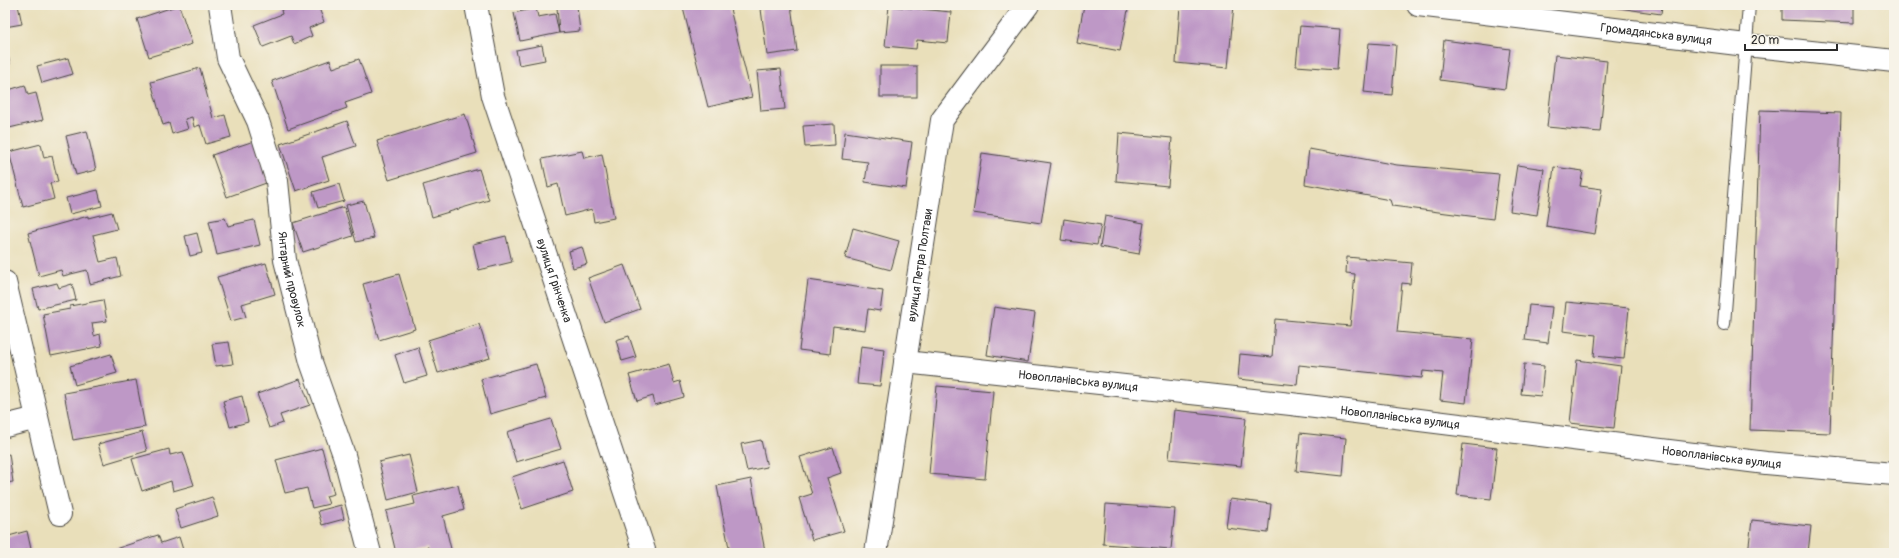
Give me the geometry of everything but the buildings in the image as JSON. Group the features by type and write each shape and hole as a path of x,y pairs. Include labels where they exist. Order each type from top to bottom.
{"street":[{"name":"Янтарний провулок","path":"220,5 228,58 258,121 277,181 285,260 311,362 344,455 370,553"},
{"name":"вулиця Грінченка","path":"476,5 493,96 645,553"},
{"name":"вулиця Петра Полтави","path":"876,553 942,120 1028,5"},
{"name":"Громадянська вулиця","path":"1418,5 1746,45 1894,61"},
{"path":"5,282 60,514"},
{"name":"Новопланівська вулиця","path":"905,362 1291,404 1766,463 1894,474"},
{"path":"5,426 37,418"}],"lane":[{"path":"1724,324 1749,5"}]}
